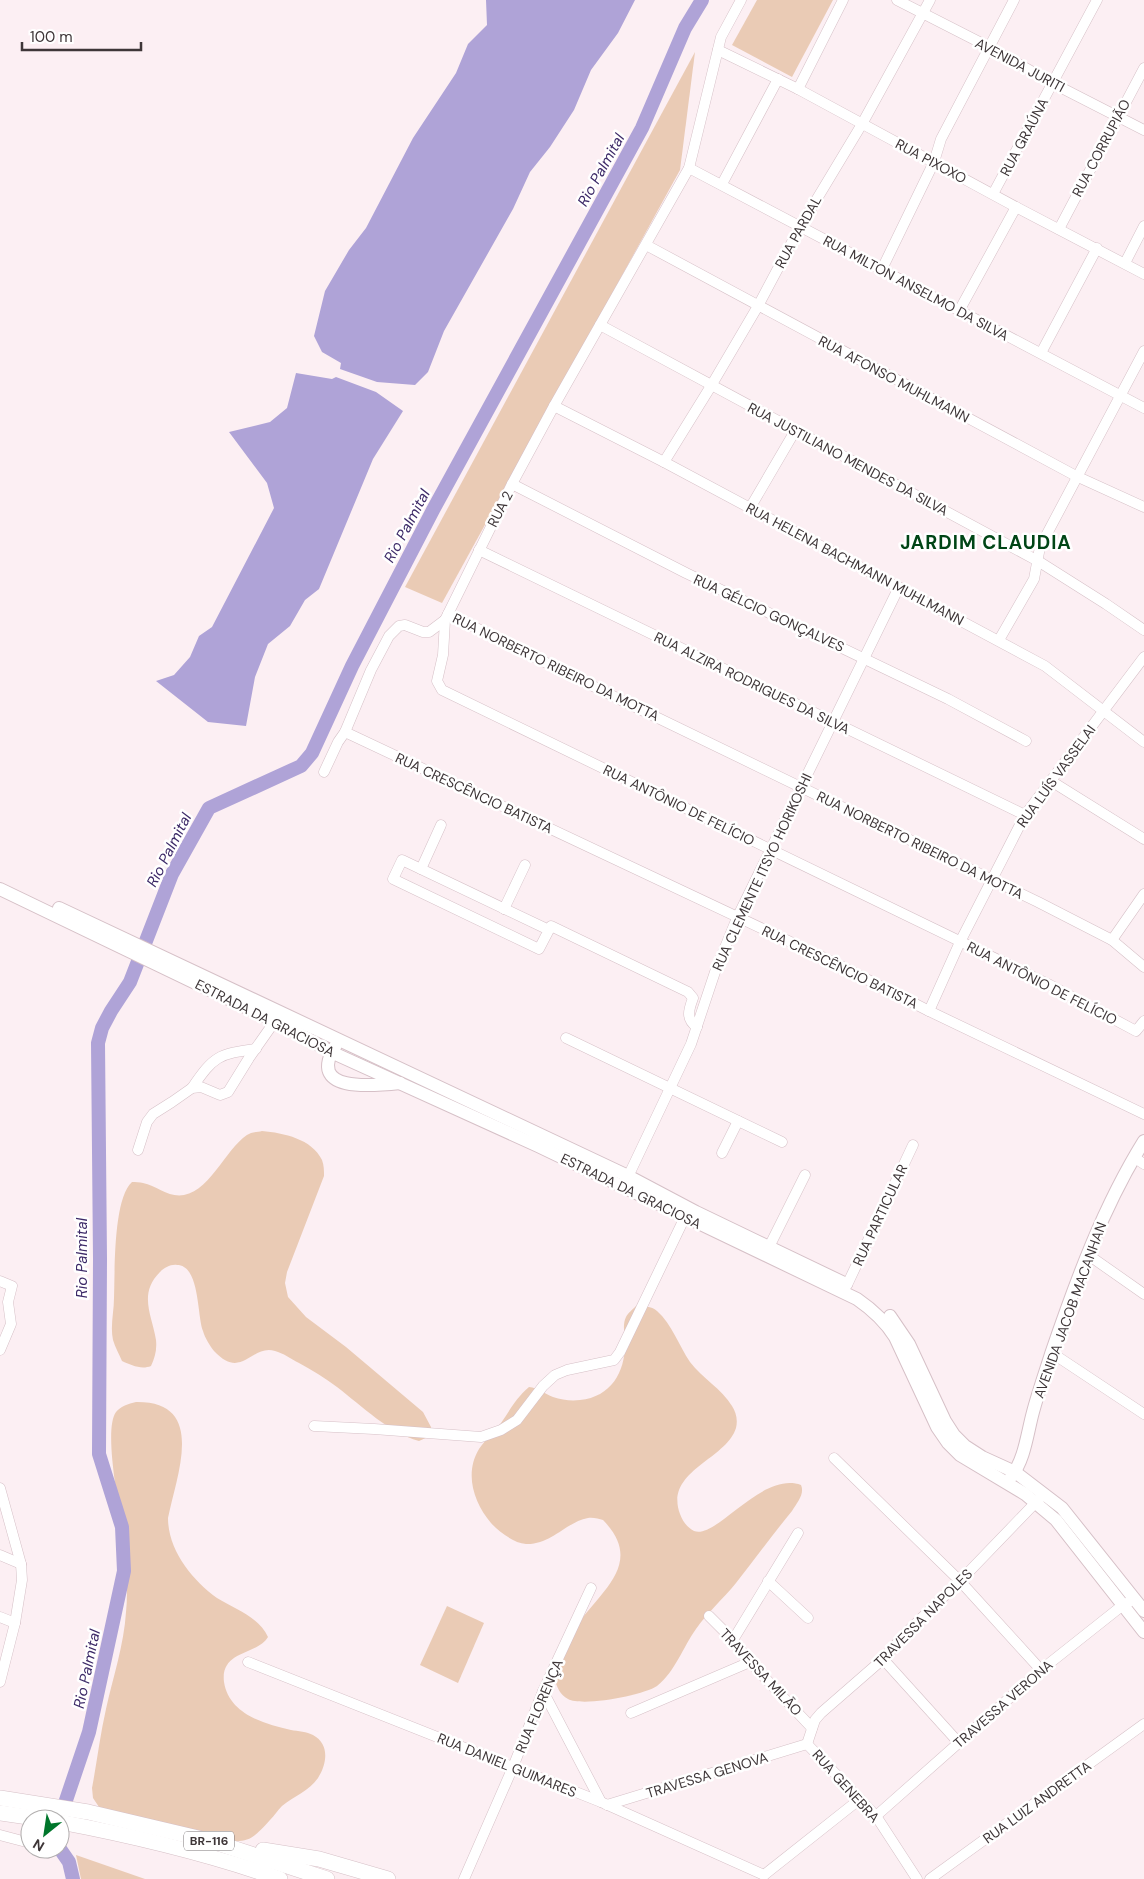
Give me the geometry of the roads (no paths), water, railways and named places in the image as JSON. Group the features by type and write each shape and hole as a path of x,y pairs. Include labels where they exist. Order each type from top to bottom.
{"highway":[{"name":"BR-116","path":"0,1798 28,1809"},
{"name":"BR-116","path":"0,1812 20,1813"},
{"name":"BR-116","path":"70,1813 88,1812 211,1841 327,1879"},
{"name":"BR-116","path":"70,1824 222,1860 279,1879"},
{"path":"211,1841 319,1859 388,1879"}],"main road":[{"name":"ESTRADA DA GRACIOSA","path":"0,880 276,1021 331,1052 696,1212 847,1285 873,1300 888,1313 900,1329 954,1436 982,1458 1015,1472 1040,1498 1144,1632"},
{"name":"ESTRADA DA GRACIOSA","path":"0,889 125,944"},
{"name":"ESTRADA DA GRACIOSA","path":"153,958 338,1040 625,1182 686,1217 857,1299 887,1324 937,1427 948,1443 960,1455 1007,1482 1062,1508 1144,1611"},
{"path":"338,1040 331,1052 327,1066 330,1074 339,1081 357,1086 400,1083"},
{"name":"AVENIDA JACOB MACANHAN","path":"1007,1482 1020,1464 1034,1410 1052,1353 1088,1254 1112,1201 1140,1161 1144,1141"}],"street":[{"name":"RUA 2","path":"447,617 512,484 554,406 689,168 721,37 741,0"},
{"path":"798,89 843,0"},
{"name":"AVENIDA JURITI","path":"897,0 1144,130"},
{"name":"RUA PARDAL","path":"664,462 758,306 800,227 862,124 930,0"},
{"path":"882,269 934,162 941,139 1014,0"},
{"name":"RUA GRAÚNA","path":"994,194 1097,0"},
{"name":"RUA PIXOXO","path":"718,50 798,89 1144,274"},
{"name":"RUA CORRUPIÃO","path":"1059,229 1144,68"},
{"path":"722,184 778,79"},
{"name":"RUA MILTON ANSELMO DA SILVA","path":"689,168 1144,408"},
{"path":"959,311 1016,207"},
{"path":"1125,263 1144,226"},
{"name":"RUA AFONSO MUHLMANN","path":"646,245 1076,476 1144,507"},
{"path":"1041,353 1097,248"},
{"name":"RUA JUSTILIANO MENDES DA SILVA","path":"600,325 1038,560 1144,630"},
{"path":"999,640 1034,580 1040,547 1144,351"},
{"name":"RUA HELENA BACHMANN MUHLMANN","path":"554,406 664,462 1045,666 1144,742"},
{"path":"750,508 795,431"},
{"name":"RUA GÉLCIO GONÇALVES","path":"512,484 686,574 865,658 1026,741"},
{"name":"RUA ALZIRA RODRIGUES DA SILVA","path":"480,550 1025,815"},
{"name":"RUA CLEMENTE ITSYO HORIKOSHI","path":"625,1182 691,1044 715,972 738,918 898,587"},
{"path":"324,772 338,742 345,732 371,670 393,630 405,625 423,632 429,632 447,617"},
{"name":"RUA NORBERTO RIBEIRO DA MOTTA","path":"447,617 991,879 1112,940 1144,967"},
{"name":"RUA ANTÔNIO DE FELÍCIO","path":"447,617 443,655 436,681 442,690 1050,984 1136,1031 1144,1021"},
{"name":"RUA LUÍS VASSELAI","path":"929,1010 991,879 1025,815 1144,658"},
{"name":"RUA CRESCÊNCIO BATISTA","path":"345,732 831,961 1144,1114"},
{"path":"1051,782 1144,839"},
{"path":"421,869 441,825"},
{"path":"549,930 402,860 393,879 539,949 549,930 550,926 688,992 692,998 688,1012 689,1019 697,1027"},
{"path":"504,909 526,865"},
{"path":"1112,940 1144,894"},
{"path":"192,1088 201,1087 220,1095 228,1092 276,1021"},
{"path":"566,1038 782,1142"},
{"path":"138,1150 147,1122 153,1114 192,1088 212,1062 226,1054 256,1049"},
{"path":"722,1153 738,1121"},
{"name":"RUA PARTICULAR","path":"847,1285 913,1145"},
{"path":"770,1247 805,1175"},
{"path":"314,1426 481,1437 501,1430 517,1420 555,1375 567,1370 614,1360 620,1352 686,1217"},
{"path":"1088,1254 1144,1294"},
{"path":"0,1280 12,1286 8,1302 10,1324 1,1347"},
{"path":"1052,1353 1144,1414"},
{"path":"834,1458 960,1581 1042,1670"},
{"path":"0,1488 22,1564 22,1580 15,1623 0,1682"},
{"name":"TRAVESSA NAPOLES","path":"808,1744 815,1720 821,1713 883,1659 908,1631 960,1581 1040,1498"},
{"path":"733,1640 798,1533"},
{"path":"0,1555 22,1564"},
{"path":"768,1581 808,1618"},
{"name":"RUA FLORENÇA","path":"464,1879 513,1767 543,1691 591,1588"},
{"name":"TRAVESSA VERONA","path":"876,1816 1042,1670 1123,1605 1136,1600"},
{"name":"TRAVESSA MILÃO","path":"709,1616 812,1728"},
{"path":"0,1617 15,1623"},
{"path":"883,1659 959,1743"},
{"name":"RUA DANIEL GUIMARES","path":"248,1662 604,1804 764,1877"},
{"path":"631,1713 750,1662"},
{"path":"543,1691 604,1804"},
{"name":"RUA LUIZ ANDRETTA","path":"930,1879 1144,1724"},
{"name":"TRAVESSA GENOVA","path":"604,1804 808,1744"},
{"name":"RUA GENEBRA","path":"808,1744 876,1816 917,1879"},
{"path":"764,1877 860,1799"},
{"path":"0,1835 20,1840"}],"waterway":[{"name":"Rio Palmital","path":"63,1809 89,1732 124,1571 122,1527 99,1454 98,1043 102,1028 130,982 172,874 209,808 301,766 312,753 352,666 433,510 642,128 685,28 702,0"},
{"name":"Rio Palmital","path":"67,1859 73,1879"}],"district":[{"name":"JARDIM CLAUDIA","path":"986,542"}]}
